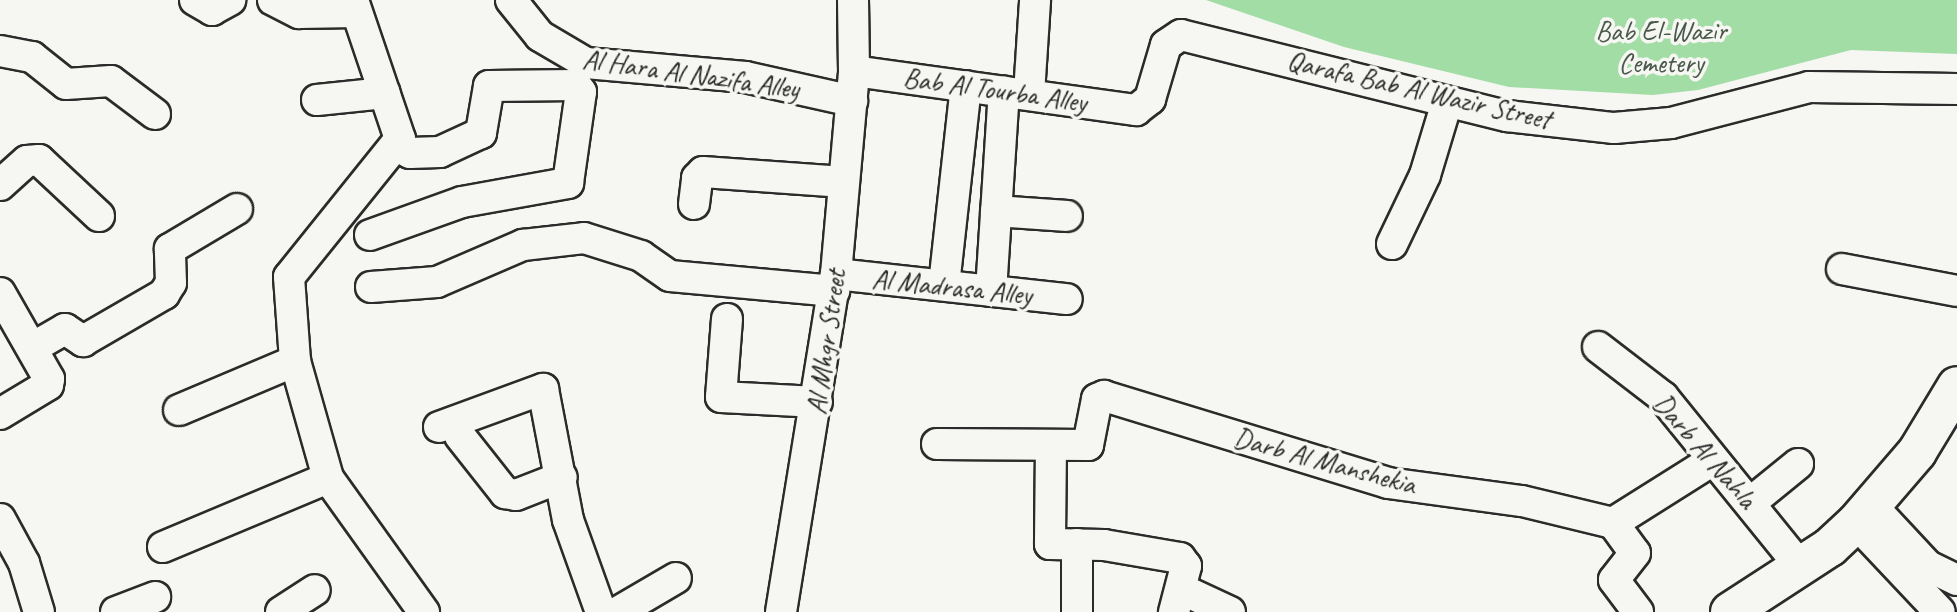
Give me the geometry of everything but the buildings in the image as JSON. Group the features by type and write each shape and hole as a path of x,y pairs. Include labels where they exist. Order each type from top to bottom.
{"street":[{"path":"195,0 216,10 230,0"},
{"path":"273,0 299,13 354,6 399,126 398,147 289,277 295,361 328,478 424,612"},
{"name":"Al Hara Al Nazifa Alley","path":"511,0 540,36 586,63 745,77 852,101"},
{"name":"Al Mhgr Street","path":"781,612 835,283 854,71 853,0"},
{"path":"991,291 996,211 1035,0"},
{"name":"Qarafa Bab Al Wazir Street","path":"1136,110 1150,99 1166,45 1181,35 1447,102 1556,124 1614,128 1671,123 1810,87 1957,89"},
{"path":"0,51 32,57 66,84 111,81 155,114"},
{"name":"Bab Al Tourba Alley","path":"854,71 1136,110"},
{"path":"370,235 462,202 568,183 581,92 576,85 489,86 481,133 440,152 410,153 398,147"},
{"path":"944,285 966,86"},
{"path":"317,100 385,93"},
{"path":"1392,244 1425,174 1447,102"},
{"path":"0,185 27,161 39,160 99,216"},
{"path":"694,204 697,178 703,172 844,182"},
{"path":"33,348 65,330 83,341 164,294 171,283 170,249 237,209"},
{"path":"996,211 1067,216"},
{"name":"Al Madrasa Alley","path":"371,287 437,282 523,245 583,238 641,256 670,276 944,285 1067,299"},
{"path":"1842,269 1957,291"},
{"path":"0,293 48,375 47,386 0,414"},
{"path":"727,319 721,397 817,402"},
{"name":"Darb Al Nahla","path":"1598,347 1663,397 1800,565"},
{"path":"179,410 295,361"},
{"path":"1730,612 1800,565 1864,514 1917,452 1957,386"},
{"path":"562,477 516,495 505,493 449,432 541,388 562,477 568,520 601,612"},
{"name":"Darb Al Manshekia","path":"1051,445 1088,445 1097,399 1104,396 1388,483 1522,501 1613,523"},
{"path":"937,444 1051,445 1050,544 1077,544 1180,558 1186,566 1177,601 1230,612"},
{"path":"1638,612 1614,580 1634,554 1613,523 1713,460"},
{"path":"1750,503 1798,464"},
{"path":"163,547 328,478"},
{"path":"1864,514 1928,565 1957,580"},
{"path":"1864,514 1940,612"},
{"path":"0,519 24,563 39,612"},
{"path":"1077,544 1077,612"},
{"path":"618,612 676,578"},
{"path":"281,612 315,590"},
{"path":"116,612 155,597"}],"green space":[{"name":"Bab El-Wazir Cemetery","path":"1206,0 1957,0 1957,54 1851,50 1698,90 1653,95 1509,87 1344,47"}]}
